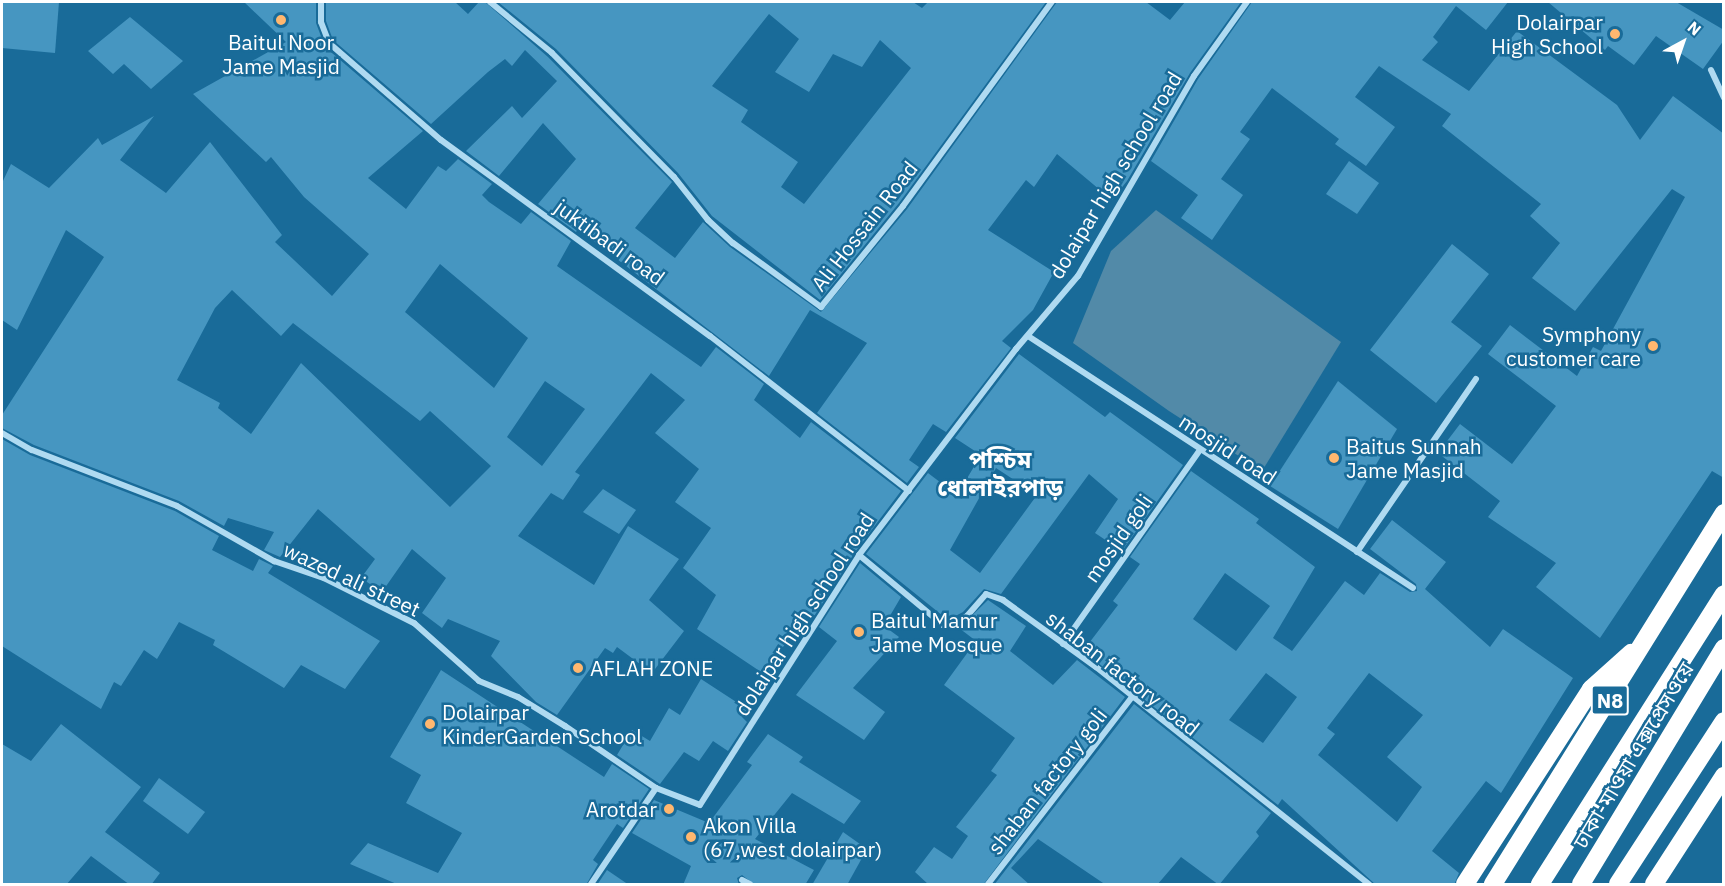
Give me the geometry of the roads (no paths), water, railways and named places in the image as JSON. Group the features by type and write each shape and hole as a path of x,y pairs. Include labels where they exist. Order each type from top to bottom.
{"highway":[{"name":"N8","path":"1493,885 1639,646 1724,513"},
{"name":"ঢাকা-মাওয়া এক্সপ্রেসওয়ে","path":"1540,885 1724,594"},
{"path":"1465,885 1591,689 1639,646"},
{"name":"ঢাকা-মাওয়া এক্সপ্রেসওয়ে","path":"1581,885 1724,648"},
{"path":"1618,885 1724,721"},
{"path":"1654,885 1724,776"}],"street":[{"name":"juktibadi road","path":"321,2 321,22 328,43 441,140 710,336 909,491"},
{"name":"Ali Hossain Road","path":"490,2 552,53 674,177 708,220 733,243 821,308 903,206 1052,2"},
{"name":"dolaipar high school road","path":"700,805 859,555 1028,336 1078,276 1194,76 1247,2"},
{"path":"1711,70 1724,98"},
{"name":"mosjid road","path":"1028,336 1199,451 1413,588"},
{"path":"1357,552 1476,379"},
{"name":"wazed ali street","path":"2,433 32,450 177,506 274,561 324,579 414,624 479,681 518,697 656,788 700,805"},
{"name":"mosjid goli","path":"1063,644 1199,451"},
{"name":"shaban factory road","path":"859,555 943,625 952,626 967,616 986,594 992,593 1132,697 1369,885"},
{"name":"shaban factory goli","path":"988,885 1132,697"},
{"path":"591,885 656,788"},
{"path":"742,880 750,885"}],"water":[{"path":"1156,210 1341,342 1262,471 1169,411 1073,343 1111,251"}],"place":[{"name":"Baitul Noor Jame Masjid","path":"281,20"},
{"name":"Dolairpar High School","path":"1615,34"},
{"name":"Symphony customer care","path":"1653,346"},
{"name":"Baitus Sunnah Jame Masjid","path":"1334,458"},
{"name":"Baitul Mamur Jame Mosque","path":"859,632"},
{"name":"AFLAH ZONE","path":"578,668"},
{"name":"Dolairpar KinderGarden School","path":"430,724"},
{"name":"Arotdar","path":"669,809"},
{"name":"Akon Villa (67,west dolairpar)","path":"691,837"}],"district":[{"name":"পশ্চিম ধোলাইরপাড়","path":"1000,474"}]}
